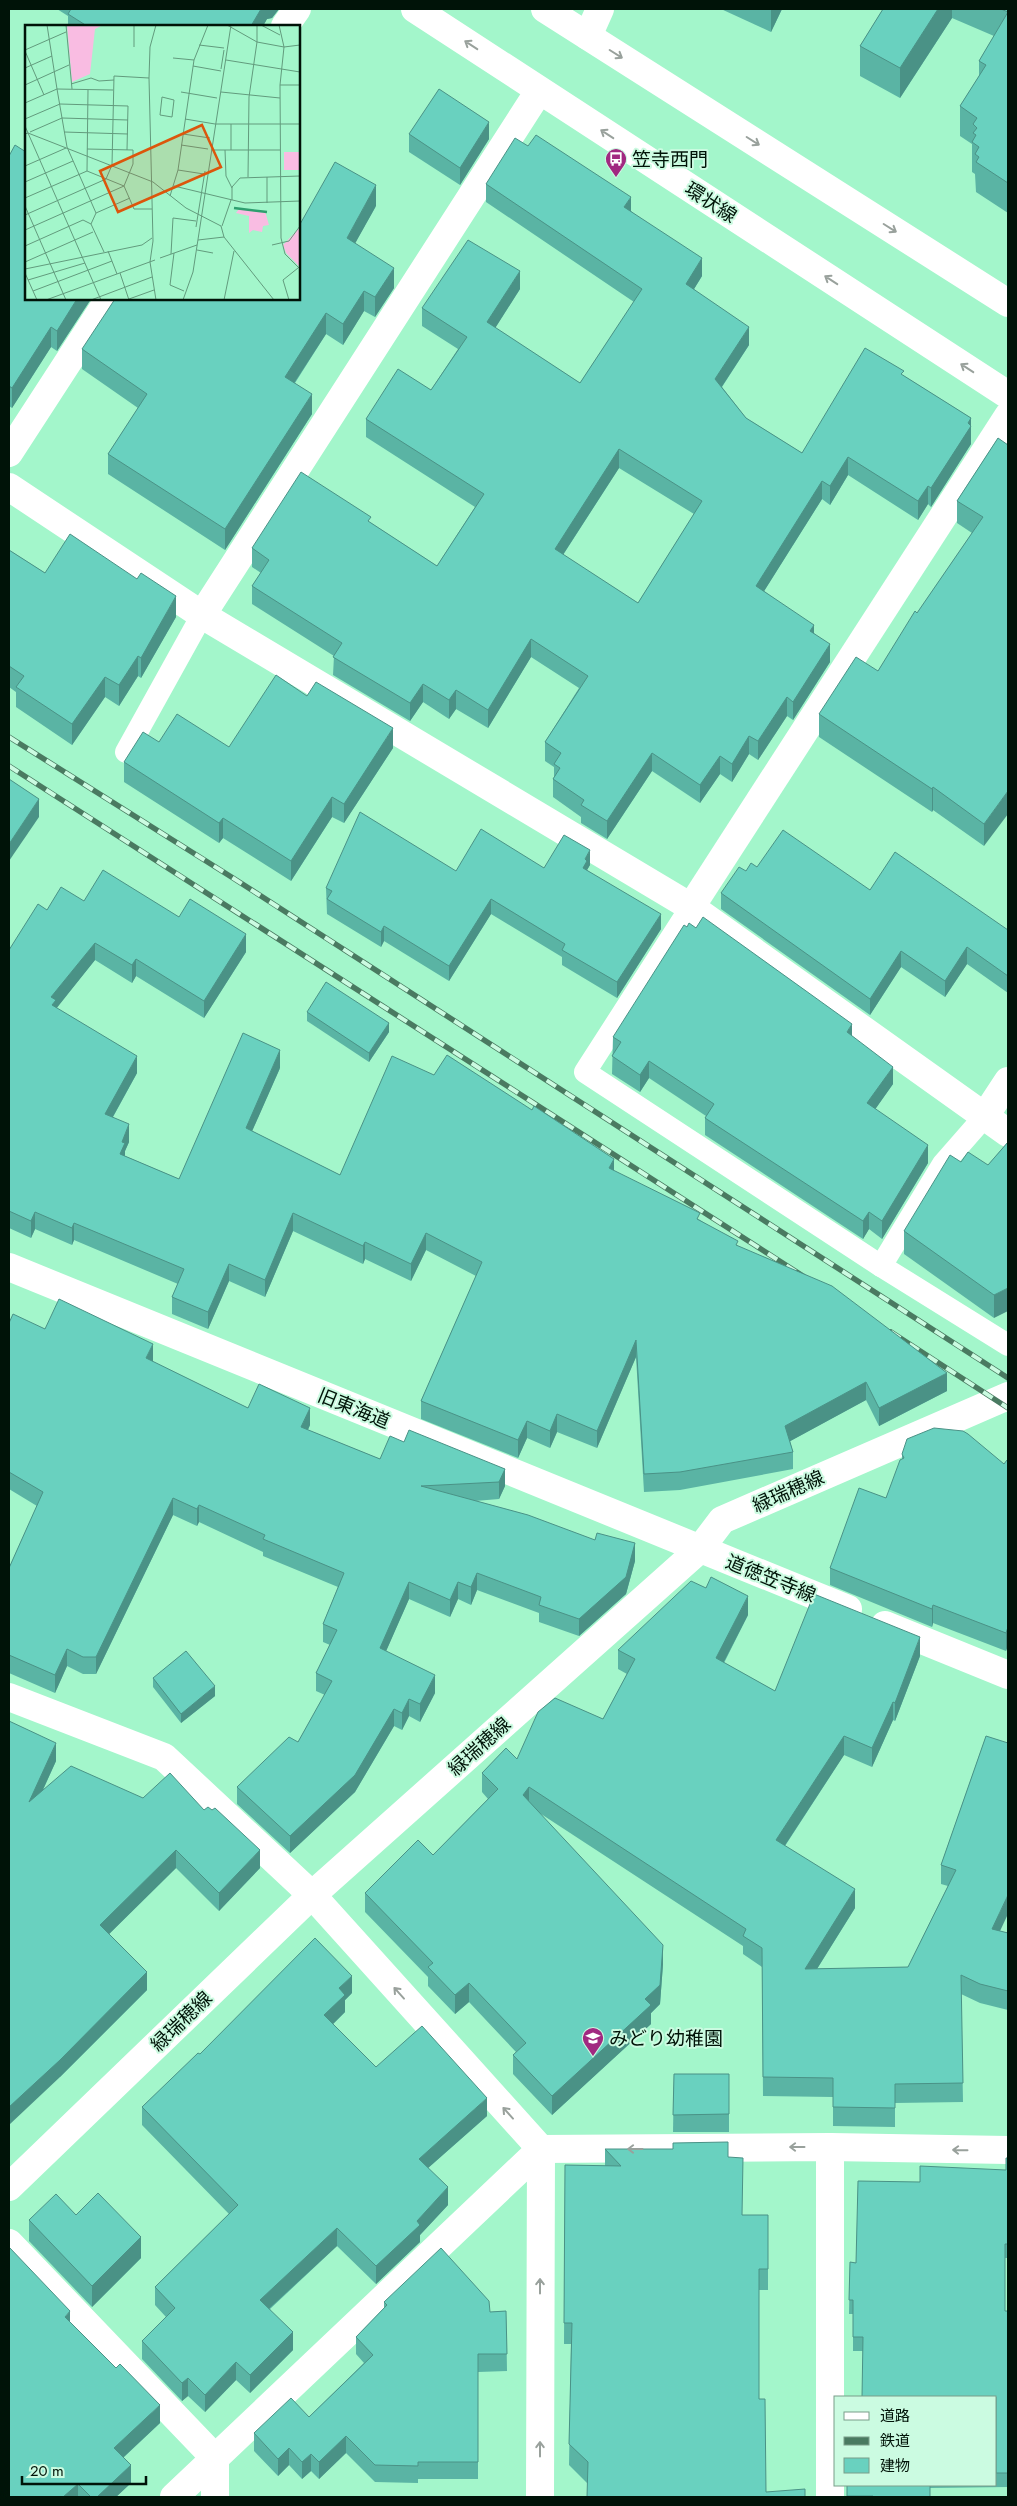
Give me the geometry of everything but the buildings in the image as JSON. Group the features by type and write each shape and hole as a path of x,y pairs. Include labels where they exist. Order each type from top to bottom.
{"street":[{"path":"286,25 297,9"},
{"name":"環状線","path":"415,9 1008,395"},
{"path":"545,9 1008,303"},
{"path":"588,36 600,9"},
{"path":"202,615 539,91"},
{"path":"9,452 107,300"},
{"path":"691,907 1008,416"},
{"path":"9,487 202,615 691,907 1008,1133"},
{"path":"985,1116 1008,1081"},
{"name":"旧東海道","path":"9,1267 700,1549"},
{"name":"緑瑞穂線","path":"9,2187 312,1896 700,1549 722,1520 1008,1396"},
{"name":"道徳笠寺線","path":"700,1549 1008,1675"},
{"path":"9,1697 164,1757 312,1896 541,2149 540,2497"},
{"path":"830,2147 830,2497"},
{"path":"174,2497 541,2149 830,2147 1008,2150"},
{"path":"9,2243 215,2458 215,2497"}],"lane":[{"path":"126,752 202,615"},
{"path":"691,907 585,1072 881,1266 1008,1346"},
{"path":"881,1266 943,1164 985,1116"}],"railway":[{"path":"9,737 233,878 1008,1378"},
{"path":"9,766 806,1278"},
{"path":"891,1332 1008,1408"}],"place":[{"name":"笠寺西門","path":"616,178"},
{"name":"みどり幼稚園","path":"593,2057"}]}
